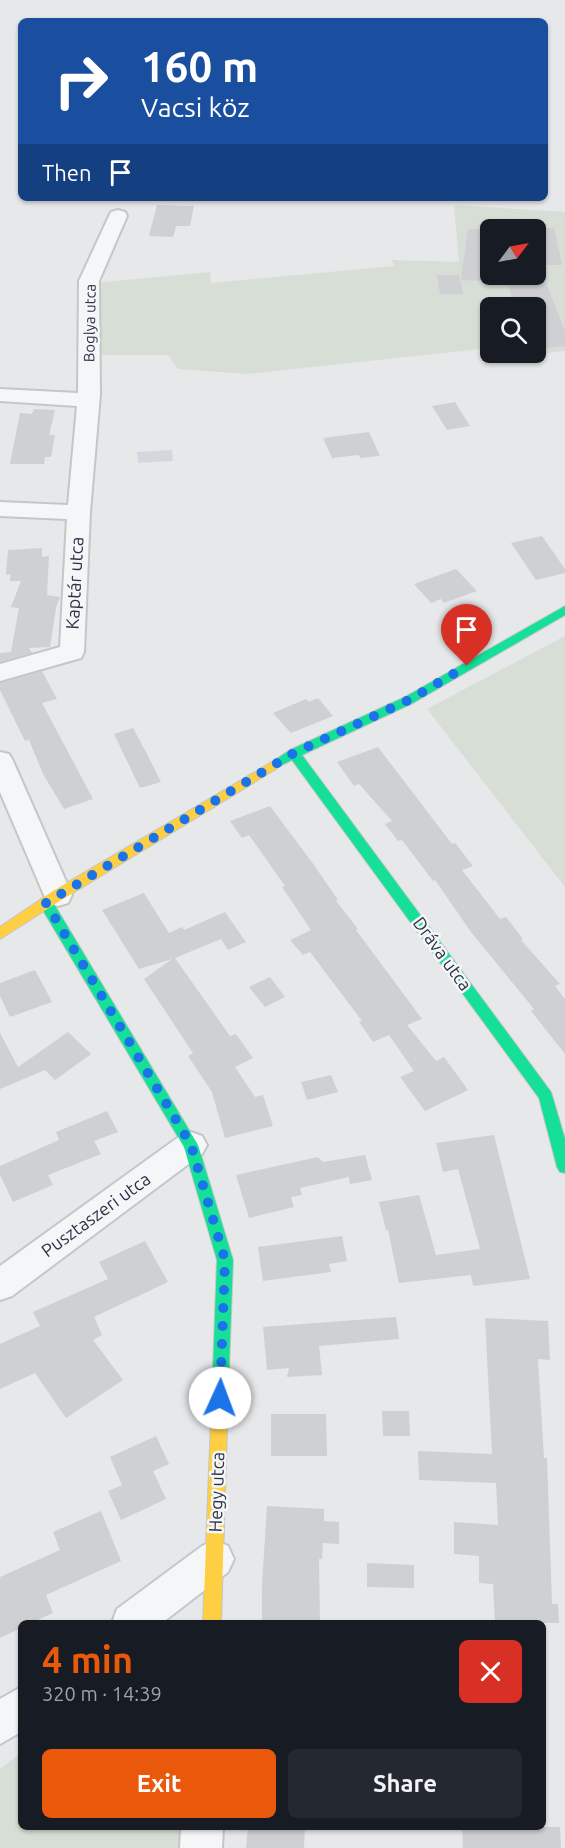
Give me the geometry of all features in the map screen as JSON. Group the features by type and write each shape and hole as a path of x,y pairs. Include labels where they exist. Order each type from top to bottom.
{"street":[{"name":"Boglya utca","path":"79,512 88,400 89,281 118,216"},
{"path":"0,395 88,400"},
{"path":"0,509 79,512"},
{"name":"Kaptár utca","path":"0,674 72,652 79,512"},
{"path":"0,934 52,899 294,753 409,700 565,610"},
{"name":"Dráva utca","path":"294,753 546,1096 565,1167"},
{"path":"0,761 52,899"},
{"name":"Hegy utca","path":"52,899 191,1145 225,1260 212,1620"},
{"name":"Pusztaszeri utca","path":"0,1286 191,1145"},
{"path":"135,1620 215,1559"},
{"path":"0,1724 18,1709"},
{"path":"201,1848 202,1830"}],"shaded area":[{"path":"454,205 565,212 565,351 546,353 546,297 480,297 480,349 247,374 178,369 168,355 101,355 94,283 210,272 211,283 395,266 391,260 459,262"},
{"path":"172,450 173,461 138,463 137,452"},
{"path":"565,636 565,887 427,709"},
{"path":"18,1755 18,1830 190,1830 188,1848 0,1848 0,1769"}],"building":[{"path":"157,205 194,206 190,226 176,226 173,237 149,236"},
{"path":"546,228 554,228 562,265 546,265"},
{"path":"468,229 480,230 480,281 461,280"},
{"path":"437,275 459,275 463,294 440,294"},
{"path":"546,283 565,331 565,346 546,348 546,297 512,297 508,285 546,285"},
{"path":"455,402 470,426 447,430 432,406"},
{"path":"34,409 55,410 49,435 55,435 51,457 45,457 44,464 10,464 20,413 32,414"},
{"path":"369,432 380,456 360,458 359,455 332,458 323,438"},
{"path":"542,536 565,569 565,573 536,580 511,543"},
{"path":"42,548 42,557 49,556 47,595 60,597 50,647 29,648 32,653 0,662 0,653 11,652 19,608 11,607 21,581 10,581 11,574 6,575 8,550"},
{"path":"456,569 477,591 444,603 441,599 431,603 414,584"},
{"path":"42,671 57,699 42,703 93,799 64,809 43,774 29,740 25,741 0,690 0,683"},
{"path":"318,698 333,716 291,733 273,713 306,699 309,702"},
{"path":"133,728 161,782 140,788 114,734"},
{"path":"378,747 452,844 455,843 473,866 462,870 500,919 506,917 523,939 521,940 560,984 555,986 565,999 565,1054 531,1011 534,1009 471,932 435,880 433,881 402,840 398,841 385,824 392,821 359,784 354,786 337,762"},
{"path":"270,806 314,865 338,900 336,901 358,929 356,930 422,1019 407,1025 436,1061 444,1057 468,1090 425,1111 400,1077 414,1071 389,1035 373,1042 359,1022 362,1021 310,952 303,955 290,940 311,930 282,887 285,886 249,835 242,838 230,821"},
{"path":"144,893 169,933 182,927 184,930 225,912 246,942 228,950 221,939 175,958 230,1036 236,1034 253,1058 235,1067 255,1097 263,1095 273,1126 225,1138 212,1092 188,1056 193,1053 144,979 172,959 139,969 102,910"},
{"path":"35,970 52,1002 10,1017 0,996 0,983"},
{"path":"270,977 285,997 265,1007 249,987"},
{"path":"68,1032 91,1054 55,1080 45,1070 0,1089 0,1033 18,1067"},
{"path":"331,1075 338,1092 307,1100 301,1082"},
{"path":"107,1111 118,1132 94,1141 101,1154 48,1175 53,1185 13,1202 0,1175 0,1166 59,1140 56,1132"},
{"path":"494,1135 530,1279 473,1286 471,1275 399,1283 388,1230 386,1230 379,1202 419,1195 436,1255 480,1249 458,1169 443,1172 436,1143"},
{"path":"365,1155 372,1180 350,1184 349,1177 300,1188 302,1195 291,1197 294,1207 249,1218 236,1175 318,1157 323,1162"},
{"path":"342,1236 347,1261 329,1264 331,1272 263,1281 258,1247"},
{"path":"145,1241 168,1282 94,1317 102,1335 93,1340 123,1380 66,1418 35,1373 0,1389 0,1344 40,1326 33,1312 108,1279 99,1262"},
{"path":"396,1317 399,1339 319,1346 322,1375 287,1377 289,1368 267,1370 263,1327"},
{"path":"485,1318 548,1321 550,1360 538,1359 544,1458 547,1458 552,1604 558,1604 559,1623 546,1623 546,1620 495,1620 493,1584 479,1583 479,1556 454,1554 454,1522 498,1525 496,1483 419,1480 418,1451 492,1454"},
{"path":"382,1411 409,1411 410,1436 383,1436"},
{"path":"271,1414 326,1414 327,1456 271,1456"},
{"path":"156,1436 169,1464 153,1471 166,1499 121,1520 108,1491 122,1485 110,1457"},
{"path":"267,1506 324,1509 324,1521 339,1522 339,1544 323,1543 322,1559 319,1559 320,1620 262,1620"},
{"path":"101,1511 121,1561 46,1595 53,1613 38,1620 18,1620 18,1629 0,1638 0,1577 60,1550 53,1532"},
{"path":"367,1563 414,1565 414,1588 367,1587"},
{"path":"546,1827 560,1827 561,1848 463,1848 462,1830 546,1830"},
{"path":"248,1830 305,1830 304,1848 246,1848"}],"traffic: fast":[{"path":"272,766 294,753 409,700 565,610"},
{"path":"294,753 546,1096 565,1167"},
{"path":"46,903 191,1145 225,1260 220,1396"}],"traffic: slow":[{"path":"0,934 58,895 272,766"},
{"path":"212,1620 220,1396"}],"route":[{"path":"220,1398 225,1260 191,1145 46,903 294,753 409,700 467,666"}]}
